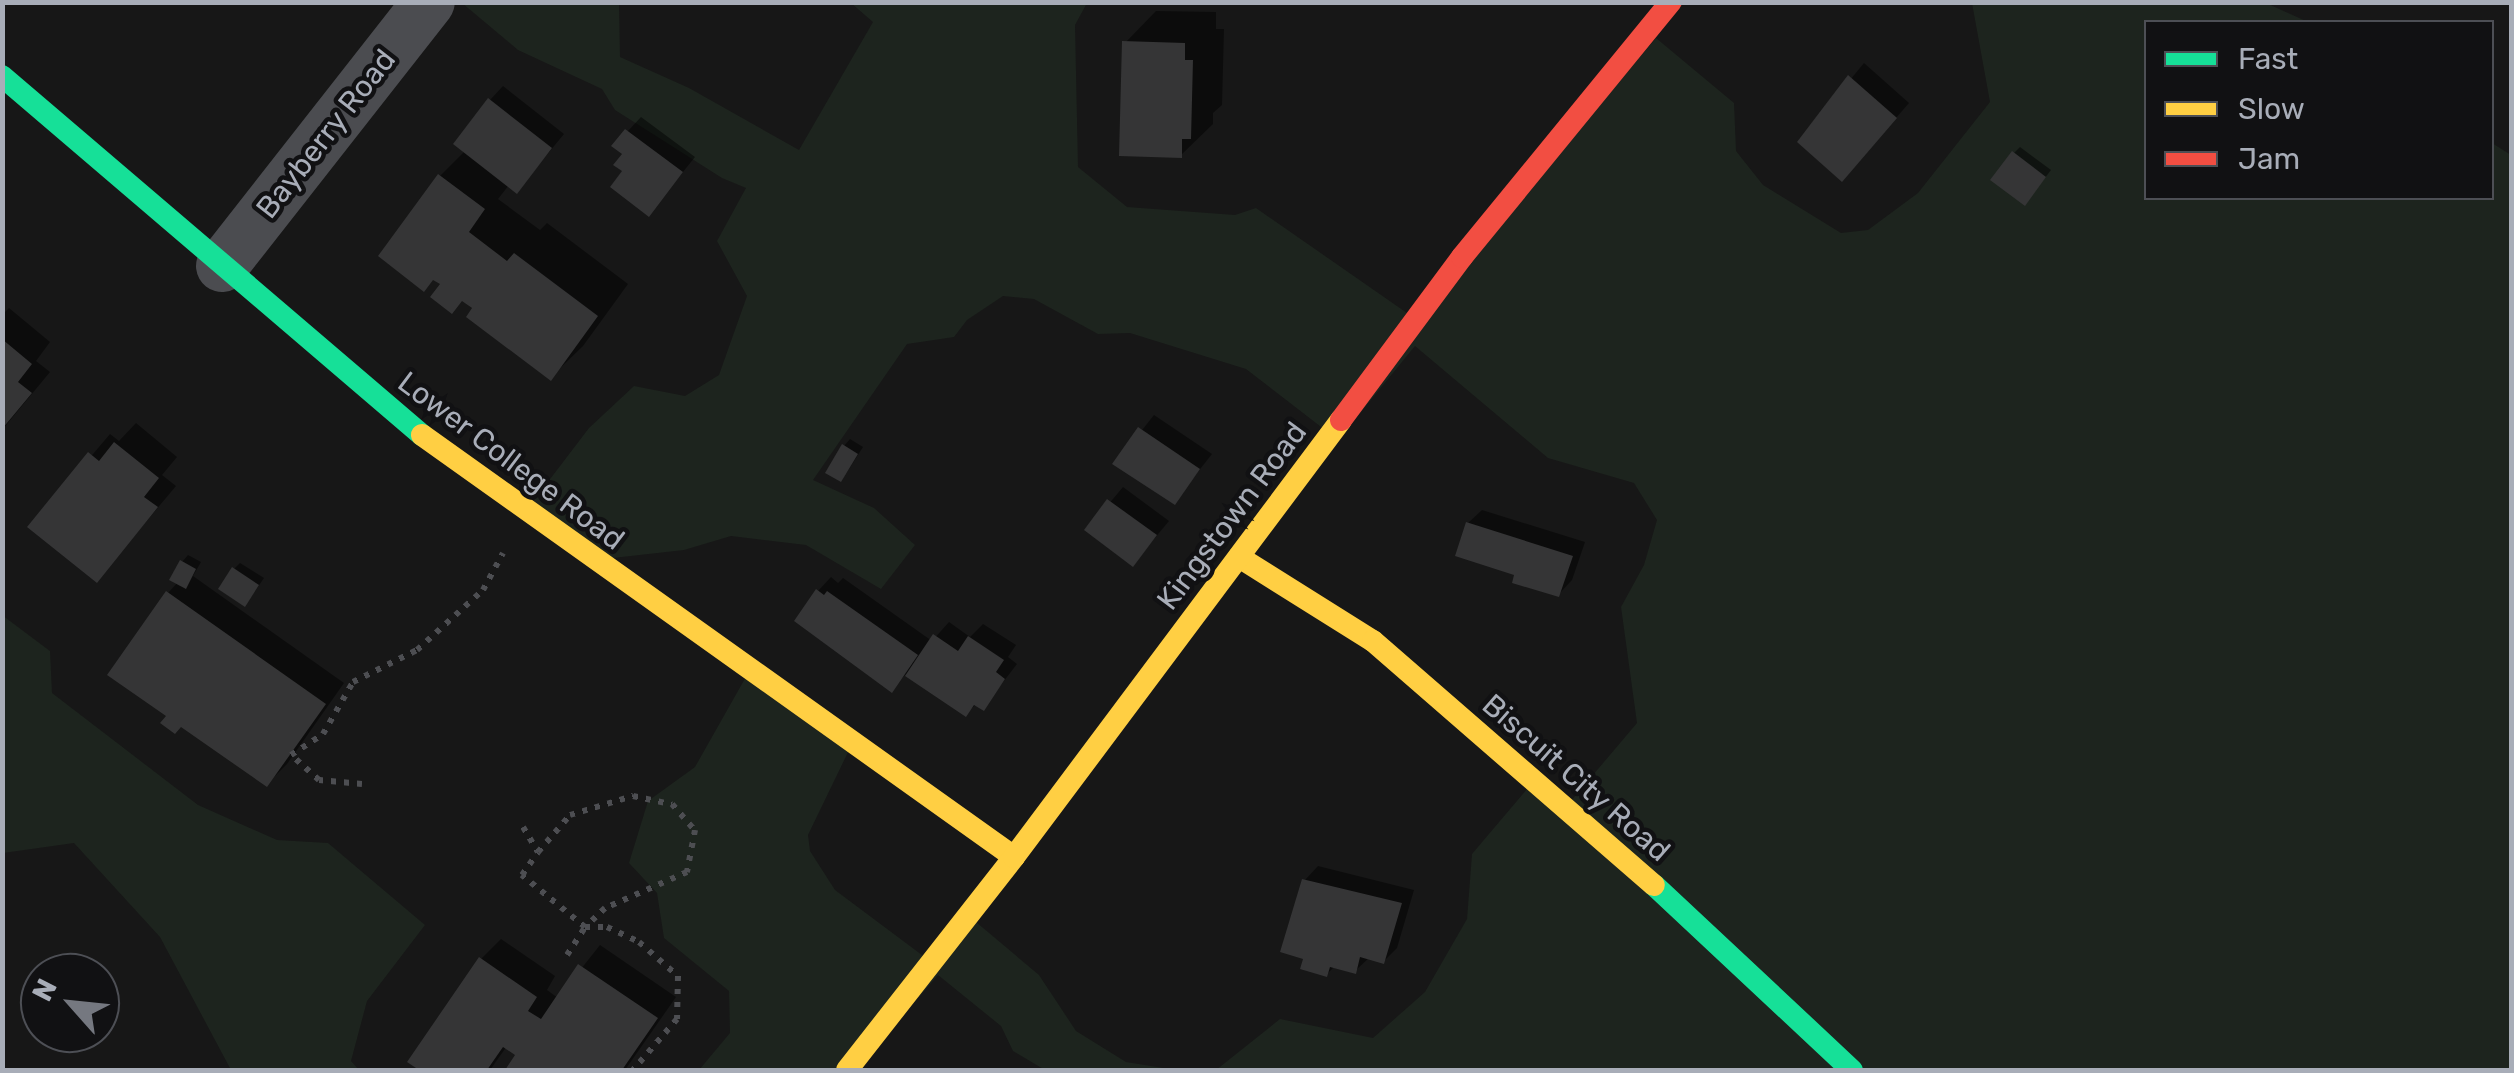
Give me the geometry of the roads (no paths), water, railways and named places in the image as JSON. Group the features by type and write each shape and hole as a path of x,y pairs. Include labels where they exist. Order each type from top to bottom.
{"street":[{"name":"Bayberry Road","path":"222,266 429,2"},
{"name":"Kingstown Road","path":"847,1070 1014,857 1462,257 1671,2"},
{"name":"Lower College Road","path":"2,76 384,406 525,512 1014,857"},
{"name":"Biscuit City Road","path":"1239,557 1373,641 1673,902 1852,1070"}]}
